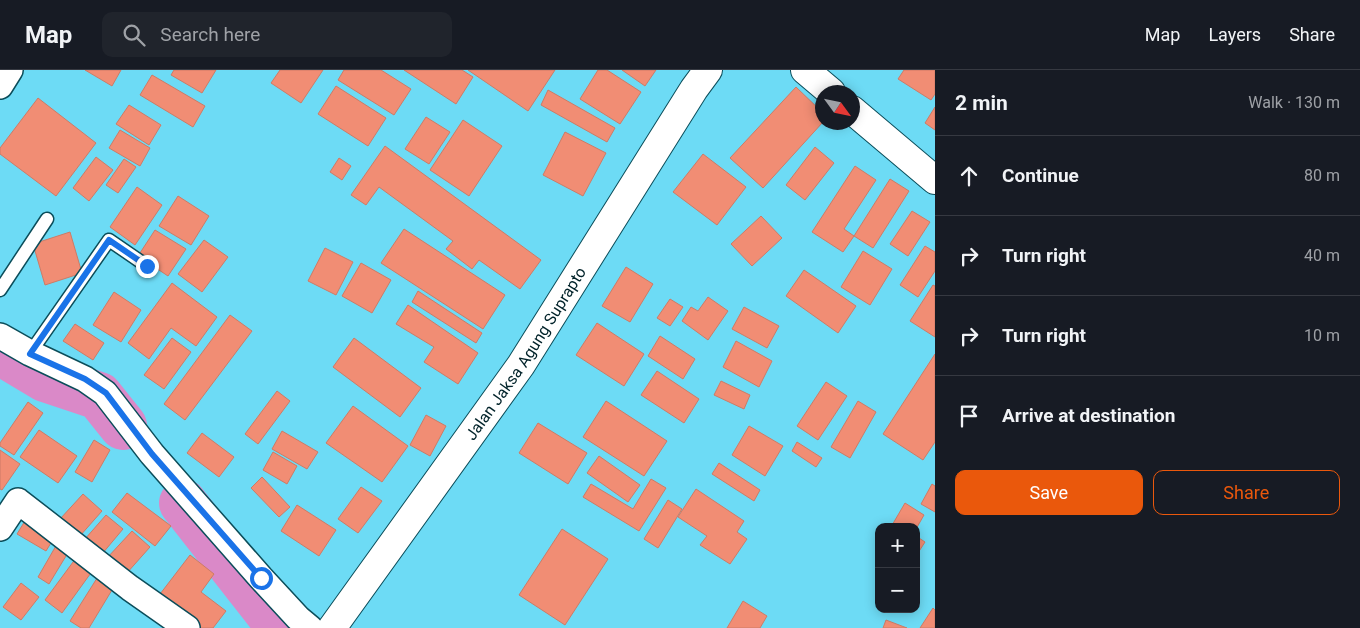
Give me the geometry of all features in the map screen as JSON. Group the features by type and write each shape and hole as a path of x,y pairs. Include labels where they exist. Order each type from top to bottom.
{"main road":[{"name":"Jalan Jaksa Agung Suprapto","path":"332,628 521,365 694,89 708,70"},
{"path":"805,70 823,85"},
{"path":"860,117 935,180"}],"street":[{"path":"0,86 10,70"},
{"path":"0,336 30,354 85,379 106,393 152,454 267,585 310,628"},
{"path":"0,528 18,501 130,588 187,628"}],"lane":[{"path":"0,290 46,219"},
{"path":"30,354 109,240 147,266"}],"building":[{"path":"85,70 121,70 112,86"},
{"path":"174,70 216,70 202,93 171,75"},
{"path":"280,70 323,70 301,103 271,83"},
{"path":"344,70 381,70 411,89 394,115 338,80"},
{"path":"404,70 462,70 473,77 456,104"},
{"path":"468,70 555,70 528,111"},
{"path":"598,70 607,70 641,92 620,124 580,99"},
{"path":"622,70 656,70 645,86"},
{"path":"904,70 935,70 935,94 931,100 898,79"},
{"path":"152,75 205,106 193,127 140,95"},
{"path":"336,86 386,118 368,146 318,114"},
{"path":"796,87 815,105 816,130 763,188 730,158"},
{"path":"548,90 615,128 607,142 541,105"},
{"path":"38,98 96,143 56,196 0,154 0,148"},
{"path":"129,105 161,125 149,145 116,124"},
{"path":"935,107 935,130 925,123"},
{"path":"426,117 450,132 429,164 405,149"},
{"path":"463,120 502,146 469,196 430,170"},
{"path":"120,130 150,148 140,166 109,148"},
{"path":"565,132 606,153 583,196 543,175"},
{"path":"385,146 541,260 520,289 479,260 472,269 446,249 453,241 379,187 366,205 351,195"},
{"path":"815,147 834,163 805,200 786,185"},
{"path":"703,154 746,187 717,225 673,192"},
{"path":"96,157 113,170 89,201 73,188"},
{"path":"339,158 351,166 342,180 330,172"},
{"path":"124,159 136,167 118,193 106,185"},
{"path":"855,166 876,180 844,229 854,236 843,252 812,232"},
{"path":"890,179 909,191 873,248 854,236"},
{"path":"137,187 162,205 135,245 110,227"},
{"path":"178,196 209,216 191,245 159,226"},
{"path":"912,211 930,222 908,256 890,244"},
{"path":"761,216 782,238 752,266 731,244"},
{"path":"404,229 505,295 483,329 381,263"},
{"path":"155,230 186,249 168,276 138,256"},
{"path":"70,232 82,273 45,285 33,244"},
{"path":"204,240 228,257 202,292 178,274"},
{"path":"925,246 935,252 935,271 918,297 900,285"},
{"path":"325,248 353,262 336,295 308,281"},
{"path":"863,251 892,269 870,305 841,287"},
{"path":"361,263 391,280 372,313 342,296"},
{"path":"626,267 653,284 630,322 602,306"},
{"path":"804,270 856,306 838,333 786,296"},
{"path":"172,283 217,317 196,346 171,328 149,359 128,343"},
{"path":"933,285 935,286 935,337 910,321"},
{"path":"418,291 482,333 476,343 412,302"},
{"path":"114,292 141,310 121,342 93,325"},
{"path":"708,297 728,311 708,340 682,321 691,307 698,311"},
{"path":"670,299 683,307 670,326 657,318"},
{"path":"408,305 478,353 458,384 424,362 434,347 396,324"},
{"path":"744,307 779,326 767,348 732,329"},
{"path":"230,315 252,331 185,420 164,404"},
{"path":"597,323 644,354 624,386 576,355"},
{"path":"75,324 104,343 93,360 63,341"},
{"path":"660,336 695,359 683,379 648,356"},
{"path":"172,338 191,352 164,389 144,375"},
{"path":"354,338 421,388 400,417 333,367"},
{"path":"736,341 772,361 759,387 723,367"},
{"path":"935,354 935,442 923,460 883,434"},
{"path":"657,371 699,399 684,423 641,395"},
{"path":"721,381 750,395 744,409 714,395"},
{"path":"826,382 847,396 818,440 797,426"},
{"path":"277,391 290,401 258,444 245,434"},
{"path":"606,401 667,441 644,476 583,437"},
{"path":"858,401 876,412 850,458 831,447"},
{"path":"28,402 43,413 14,455 0,446 0,443"},
{"path":"353,406 408,446 382,482 326,443"},
{"path":"426,415 446,426 430,456 410,445"},
{"path":"538,423 587,453 568,484 519,453"},
{"path":"749,426 783,446 765,476 732,455"},
{"path":"39,430 77,456 58,483 20,457"},
{"path":"282,431 318,452 307,469 272,449"},
{"path":"202,433 234,457 219,477 187,453"},
{"path":"94,440 110,450 92,482 75,472"},
{"path":"797,442 822,458 816,467 792,451"},
{"path":"0,450 20,464 2,490 0,489"},
{"path":"273,452 297,466 287,484 263,470"},
{"path":"599,456 640,485 628,502 587,473"},
{"path":"719,463 760,490 754,501 712,474"},
{"path":"262,477 290,507 279,517 251,488"},
{"path":"651,479 666,488 639,531 583,497 591,484 633,509"},
{"path":"932,484 935,486 935,512 921,504"},
{"path":"361,487 382,501 358,533 338,519"},
{"path":"696,489 744,521 737,532 747,539 730,564 700,545 707,536 678,517"},
{"path":"127,493 171,526 155,546 112,512"},
{"path":"83,494 102,511 79,537 60,519"},
{"path":"668,500 682,509 658,548 644,539"},
{"path":"905,503 924,515 919,523 893,523"},
{"path":"297,505 336,530 319,556 281,531"},
{"path":"106,515 123,529 102,554 85,539"},
{"path":"28,516 57,533 46,551 17,534"},
{"path":"562,529 608,559 565,625 519,595"},
{"path":"132,531 150,547 126,574 107,558"},
{"path":"920,539 925,542 920,550"},
{"path":"57,544 69,551 49,584 38,577"},
{"path":"190,555 214,574 201,592 226,611 213,628 196,628 157,598"},
{"path":"76,558 93,570 62,613 45,600"},
{"path":"99,575 115,585 89,628 81,628 70,621"},
{"path":"21,583 39,597 21,620 3,607"},
{"path":"743,601 767,616 760,628 727,628"},
{"path":"933,608 935,610 935,628 920,628"},
{"path":"886,620 907,628 883,628"}],"waterway":[{"path":"0,351 45,378 99,396 123,426"},
{"path":"183,503 281,628"}],"route":[{"path":"147,266 109,240 30,354 85,379 106,393 152,454 261,578"}]}
